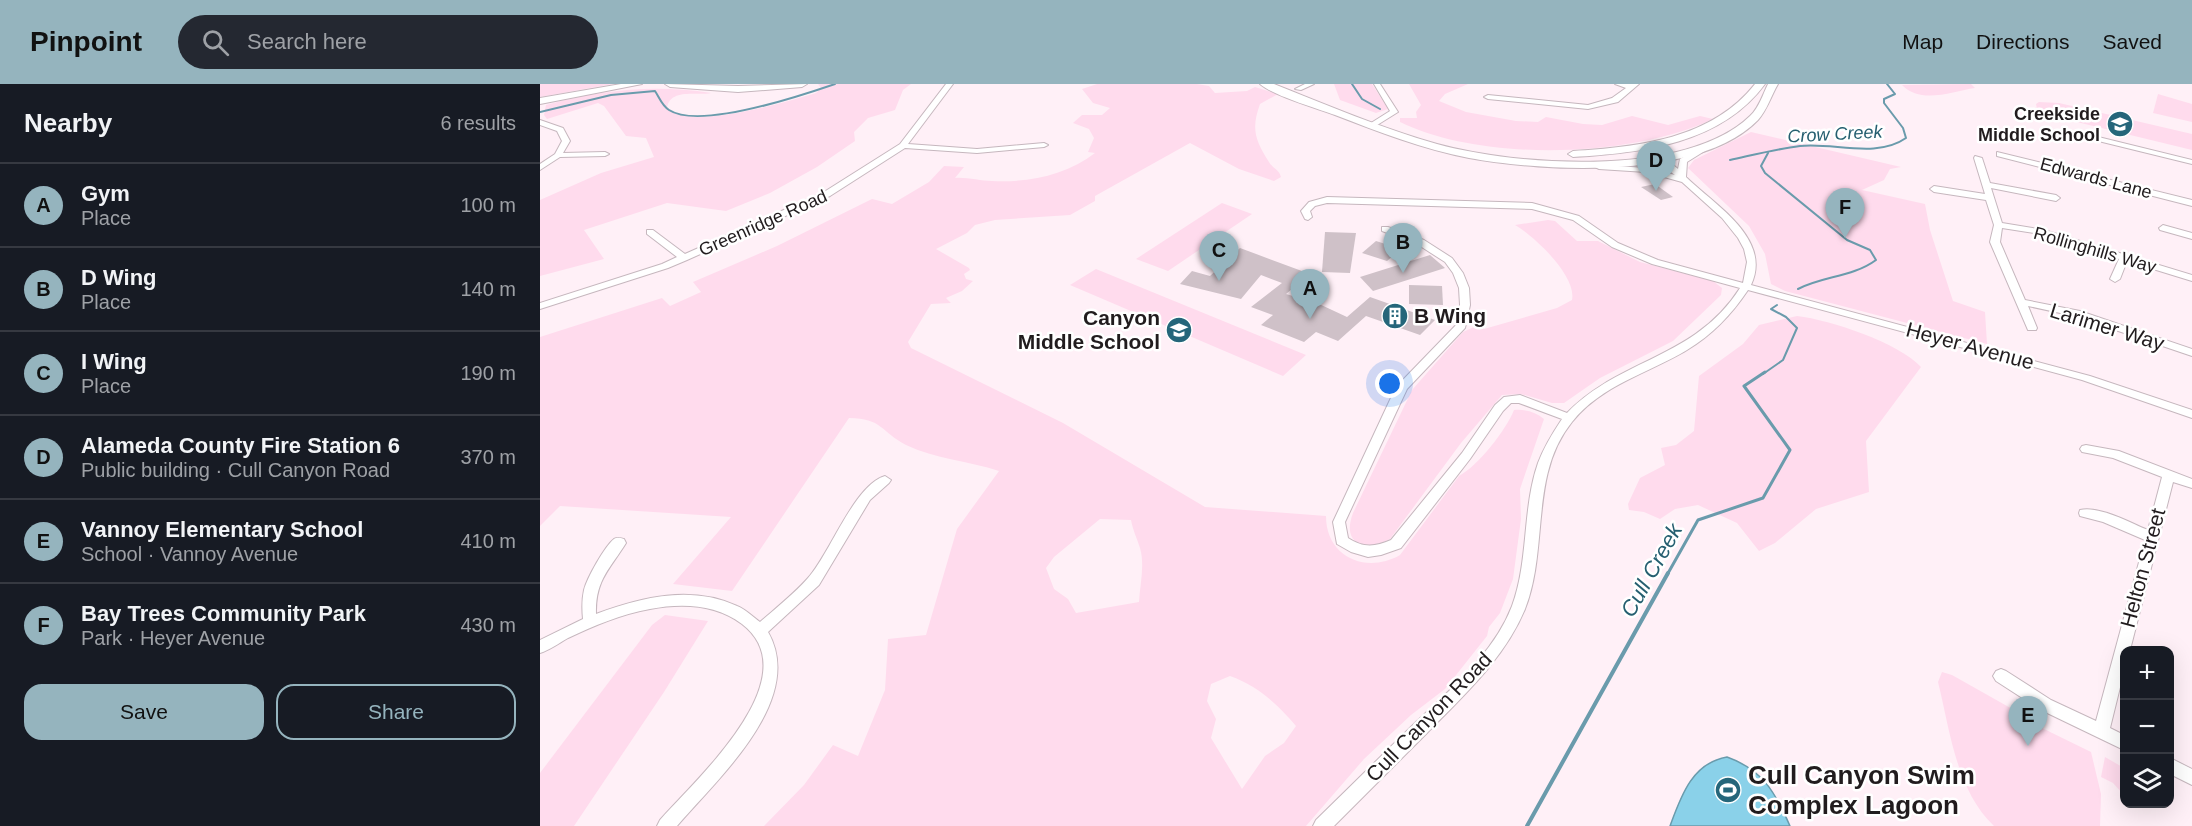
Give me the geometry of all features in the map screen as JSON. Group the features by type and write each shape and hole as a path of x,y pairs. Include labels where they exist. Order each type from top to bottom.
{"main road":[{"path":"540,101 638,84"},
{"path":"670,84 738,89 802,84"},
{"path":"1257,84 1299,89 1379,123 1454,143 1571,157 1642,154 1657,158"},
{"path":"1265,84 1283,87 1456,152 1514,161 1577,164 1657,158 1693,150 1722,139 1754,117 1764,106 1773,84"},
{"path":"1657,158 1656,152 1704,136 1750,100 1760,84"},
{"path":"1528,153 1580,153 1637,147 1683,136 1727,118"}],"street":[{"name":"Greenridge Road","path":"540,306 684,258 809,204 864,173 903,146 950,84"},
{"path":"1299,89 1311,84"},
{"path":"1377,84 1394,112 1379,123"},
{"path":"1618,84 1634,86"},
{"path":"1488,97 1588,107 1615,100 1634,86"},
{"path":"540,122 560,130 565,136 566,144 558,155 540,168"},
{"path":"2081,134 2192,162"},
{"path":"1685,180 1683,161 1722,139"},
{"path":"903,146 977,151 1044,145"},
{"path":"558,155 605,154"},
{"name":"Edwards Lane","path":"2000,154 2192,203"},
{"path":"1657,158 1730,221 1741,236 1750,258 1747,285"},
{"path":"1978,158 1998,225 1995,242 2032,328"},
{"path":"1577,164 1646,170 1685,180"},
{"path":"1986,185 2056,198"},
{"path":"1934,189 1991,198"},
{"name":"Heyer Avenue","path":"1308,217 1305,211 1308,207 1322,201 1532,206 1576,218 1615,245 1643,258 2086,378 2192,414"},
{"name":"Rollinghills Way","path":"1998,225 2041,232 2192,278"},
{"path":"2163,228 2192,236"},
{"path":"1385,229 1419,241 1438,252 1452,264 1465,286 1465,307 1461,326 1402,387 1339,522 1342,540 1356,551 1380,552 1396,544 1466,456 1499,408 1508,400 1520,399 1569,418"},
{"path":"650,232 684,258"},
{"path":"2115,279 2124,257"},
{"name":"Cull Canyon Road","path":"1322,826 1468,681 1506,632 1528,576 1536,491 1542,463 1548,449 1569,418 1600,390 1697,339 1724,315 1747,285"},
{"name":"Larimer Way","path":"2022,302 2076,314 2192,353"},
{"path":"2086,450 2115,454 2192,484"},
{"name":"Helton Street","path":"2101,731 2169,475"},
{"path":"759,631 814,581 866,497 885,480"},
{"path":"2085,513 2106,518 2151,537"},
{"path":"590,623 587,598 598,570 619,543"},
{"path":"540,647 626,609 658,602 696,601 717,604 739,612 759,631 768,646 771,666 768,686 755,718 732,753 666,826"},
{"path":"2001,676 2046,705 2120,741"},
{"path":"2174,768 2192,777"}],"shaded area":[{"path":"540,84 613,84 540,97"},
{"path":"818,84 911,84 903,90 895,110 868,118 854,132 855,141 817,167 770,193 726,211 667,203 584,230 604,259 540,276 540,200 601,173 654,157 646,138 626,136 604,106 598,103 547,119 544,115 546,105 607,92 648,89 690,90 711,93 679,95 669,102 667,108 680,114 697,117 717,116 762,108 816,93 821,88"},
{"path":"1097,84 1197,84 1209,86 1215,93 1247,91 1255,87 1278,94 1260,104 1255,128 1260,147 1281,177 1274,181 1239,169 1190,143 1095,196 1095,201 1070,215 995,220 975,225 967,233 936,249 969,268 970,270 964,274 966,279 973,281 962,291 946,298 951,303 931,304 908,342 911,348 1063,423 1205,507 1326,516 1328,531 1333,542 1341,552 1362,562 1387,561 1400,555 1459,476 1491,447 1514,410 1534,413 1544,419 1520,489 1521,519 1513,579 1500,613 1489,627 1487,636 1445,689 1411,715 1364,759 1306,826 764,826 804,785 833,745 858,756 885,690 888,639 926,635 957,529 999,471 917,450 898,440 875,423 849,418 732,591 673,584 731,517 560,506 540,526 540,337 662,298 670,306 701,292 693,282 777,246 872,199 892,204 929,182 944,166 964,167 955,178 988,181 1033,179 1072,167 1095,153 1088,152 1094,138 1089,129 1073,123 1082,115 1102,115 1110,108 1093,103 1082,89","holes":["1100,519 1131,520 1142,561 1139,602 1076,613 1068,599 1054,589 1046,568 1054,557","1230,676 1266,696 1296,726 1284,743 1265,756 1242,789 1211,738 1216,719 1207,701 1211,684"]},
{"path":"1334,84 1372,84 1388,109 1376,113 1340,100"},
{"path":"1409,84 1468,84 1445,94 1439,101 1466,112 1516,121 1538,122 1546,117 1602,125 1632,116 1668,125 1700,116 1713,119 1679,132 1641,142 1600,148 1513,149 1472,144 1434,135 1400,122 1400,118 1417,118 1416,112 1421,105"},
{"path":"1971,84 1975,88 1928,96 1910,91 1902,85"},
{"path":"2158,94 2192,104 2192,122 2153,113"},
{"path":"2039,102 2059,103 2192,134 2192,150 2048,115 2037,109 2036,104"},
{"path":"1751,132 1901,167 1890,169 1884,180 1862,190 1925,204 1930,230 1953,301 1985,312 1987,344 1785,291 1771,284 1765,254 1749,226 1688,168 1694,160"},
{"path":"1222,203 1252,214 1168,271 1136,259"},
{"path":"1555,221 1577,241 1598,241 1640,262 1713,281 1722,288 1721,295 1673,341 1600,378 1564,403 1552,403 1521,394 1502,395 1461,443 1390,539 1372,545 1358,543 1350,532 1353,513 1412,390 1463,332 1485,322 1484,329 1557,308 1572,300 1572,290 1561,269 1543,247 1515,225"},
{"path":"1096,269 1306,355 1283,376 1070,285"},
{"path":"1797,316 1828,322 1864,334 1897,349 1921,367 1866,441 1869,492 1816,509 1775,543 1759,551 1737,523 1698,505 1675,509 1660,519 1644,512 1629,510 1628,504 1640,478 1665,465 1661,448 1676,445 1694,431 1699,376 1743,344 1759,325"},
{"path":"665,615 708,621 664,692 574,826 540,826 540,773 652,625"},
{"path":"1942,672 1952,675 2039,724 2042,728 2091,752 2101,794 2100,826 1994,826 1971,795 1956,758 1938,682"},
{"path":"2105,757 2120,766 2120,791 2113,783 2101,777"}],"water":[{"name":"Cull Canyon Swim Complex Lagoon","path":"1727,757 1750,768 1759,776 1773,793 1790,826 1670,826 1684,793 1696,774 1715,760"}],"building":[{"path":"1655,184 1673,197 1661,200 1641,187"},
{"path":"1325,232 1356,233 1350,273 1322,272"},
{"path":"1376,241 1401,249 1387,261 1362,253"},
{"path":"1240,248 1310,274 1286,294 1317,303 1347,317 1370,297 1435,320 1420,335 1366,316 1338,341 1316,332 1304,342 1261,325 1273,315 1251,307 1282,283 1261,275 1241,299 1180,284 1192,271 1210,276"},
{"path":"1430,255 1445,268 1373,291 1360,277"},
{"path":"1409,285 1442,286 1443,305 1409,304"}],"waterway":[{"name":"Crow Creek","path":"540,112 611,95 655,91 669,110 684,115 726,114 775,103 835,84"},
{"name":"Crow Creek","path":"1352,84 1362,99 1380,109"},
{"name":"Crow Creek","path":"1730,160 1800,146 1868,149 1894,144 1906,138 1903,128 1884,103 1884,99 1895,94 1887,84"},
{"name":"Cull Creek","path":"1768,153 1761,166 1765,173 1847,240 1870,250 1876,260 1858,270 1798,289"},
{"name":"Cull Creek","path":"1763,374 1783,360 1797,328 1786,317 1771,309 1777,305"},
{"name":"Cull Creek","path":"1667,575 1698,520 1763,498 1790,450 1744,386 1765,372"},
{"name":"Cull Creek","path":"1527,826 1668,573"}],"place":[{"name":"Creekside Middle School","path":"2120,124"},
{"name":"Alameda County Fire Station 6","path":"1656,191"},
{"name":"Bay Trees Community Park","path":"1845,238"},
{"name":"D Wing","path":"1403,273"},
{"name":"I Wing","path":"1219,281"},
{"name":"B Wing","path":"1395,316"},
{"name":"Gym","path":"1310,319"},
{"name":"Canyon Middle School","path":"1179,330"},
{"name":"Vannoy Elementary School","path":"2028,746"},
{"name":"Cull Canyon Swim Complex Lagoon","path":"1728,790"}]}
